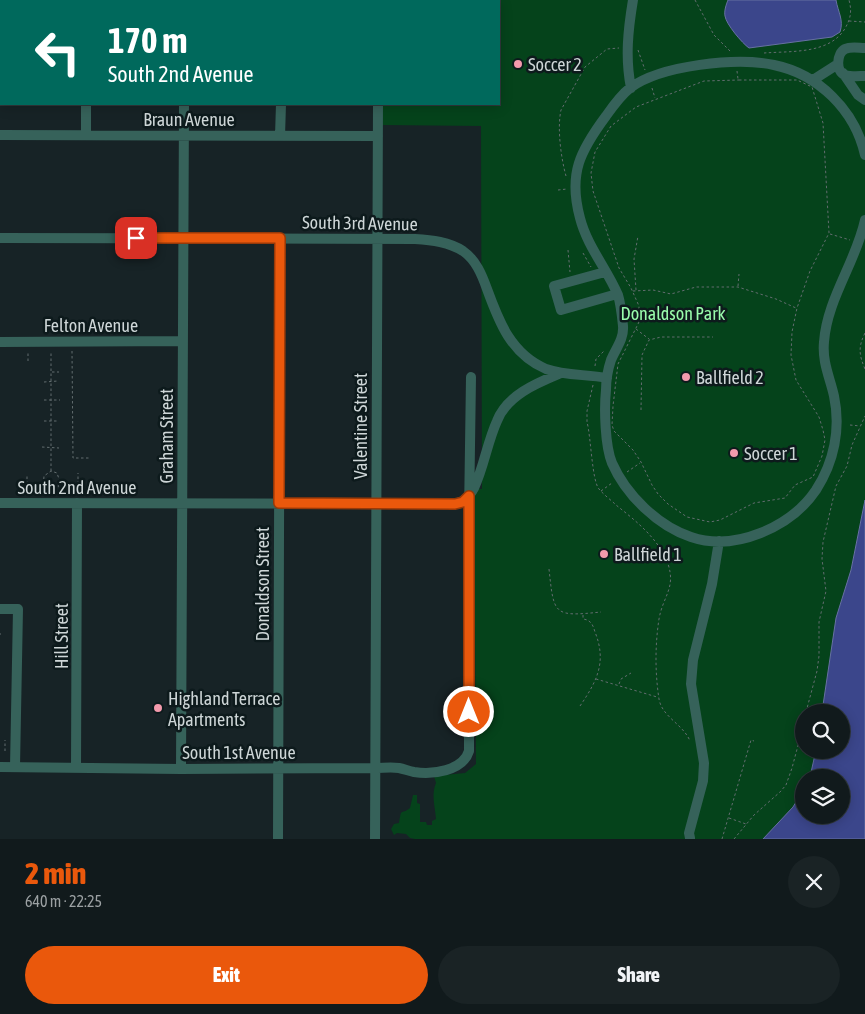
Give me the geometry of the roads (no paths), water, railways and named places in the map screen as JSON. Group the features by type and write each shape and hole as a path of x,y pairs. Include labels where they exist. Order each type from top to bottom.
{"street":[{"path":"631,88 628,74 627,48 633,0"},
{"path":"865,48 848,47 839,54 841,69 858,95 865,100"},
{"path":"865,154 856,128 845,111 813,80 778,66 757,62 735,61 678,70 649,78 631,88 617,102 592,135 580,156 576,177 580,219 601,273 618,294 624,331 620,344 611,360 606,378 605,408 610,456 619,478 660,521 691,537 719,541 749,537 775,528 788,519 805,504 816,489 824,475 834,449 838,426 833,394 825,368 824,343 828,315 858,243 865,220"},
{"path":"813,80 841,69 865,76"},
{"path":"86,105 86,135"},
{"name":"Graham Street","path":"181,769 184,105"},
{"path":"280,136 281,105"},
{"name":"Valentine Street","path":"375,839 378,105"},
{"name":"Braun Avenue","path":"0,135 378,136"},
{"name":"South 3rd Avenue","path":"0,238 378,239 433,241 446,244 462,251 474,262 500,326 512,344 536,363 561,373"},
{"name":"Donaldson Street","path":"278,839 280,238"},
{"path":"601,273 554,286 561,310 618,294"},
{"name":"Felton Avenue","path":"0,342 183,341"},
{"path":"469,496 478,480 497,420 509,403 531,386 561,373 606,378"},
{"path":"469,496 470,377"},
{"name":"South 2nd Avenue","path":"0,502 455,504 463,502 469,496"},
{"name":"South 1st Avenue","path":"0,767 181,769 399,768 415,772 440,772 456,766 468,756 470,751 469,496"},
{"name":"Hill Street","path":"76,768 77,503"},
{"path":"690,838 689,834 703,781 704,763 691,684 693,660 712,584 719,541"},
{"path":"0,609 18,609 16,767"}],"water":[{"path":"728,0 836,0 841,20 840,32 832,37 749,48 728,24 725,12"},
{"path":"865,500 865,839 763,839 795,804 795,824 850,824 850,769 812,769 814,759 850,759 850,704 823,704 836,618 851,570"}],"place":[{"name":"Soccer 2","path":"518,64"},
{"name":"Ballfield 2","path":"686,377"},
{"name":"Soccer 1","path":"734,453"},
{"name":"Ballfield 1","path":"604,554"},
{"name":"Highland Terrace Apartments","path":"158,708"}],"park label":[{"name":"Donaldson Park","path":"673,313"}]}
